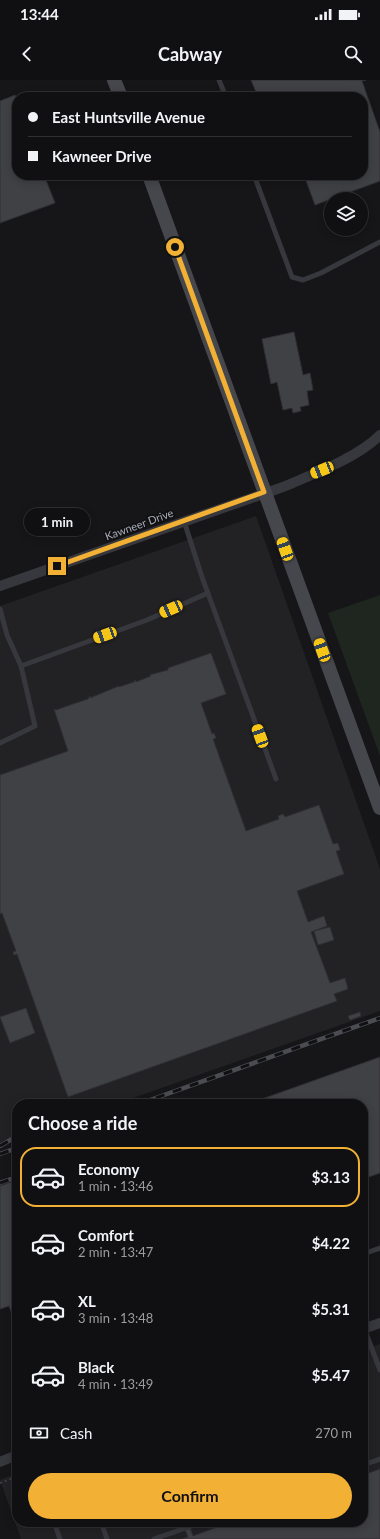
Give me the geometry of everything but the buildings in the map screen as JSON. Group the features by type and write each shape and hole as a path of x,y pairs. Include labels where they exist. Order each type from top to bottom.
{"main road":[{"path":"114,80 118,92"},
{"path":"151,180 380,808"}],"street":[{"name":"Kawneer Drive","path":"0,586 322,470 372,442 380,435"},
{"path":"368,1328 380,1323"},
{"path":"0,1462 12,1457"}],"lane":[{"path":"220,80 224,92"},
{"path":"256,180 292,276 303,280 321,273 380,242"},
{"path":"184,520 208,592 276,779"},
{"path":"21,666 146,620 208,592"},
{"path":"0,609 7,635 21,666 35,726 0,743"},
{"path":"368,1252 380,1248"},
{"path":"368,1339 380,1370"},
{"path":"368,1463 380,1459"},
{"path":"56,1527 60,1539"},
{"path":"102,1527 106,1539"},
{"path":"154,1539 189,1527"}],"path":[{"path":"0,1483 12,1479"}],"shaded area":[{"path":"256,516 380,869 380,1011 130,1099 12,1099 12,1141 0,1145 0,606"},
{"path":"380,595 380,756 328,613"},
{"path":"380,1344 380,1539 21,1539 17,1527 368,1527 368,1348"},
{"path":"12,1475 12,1514 0,1480"}],"railway":[{"path":"153,1099 380,1018"},
{"path":"0,1146 12,1139"},
{"path":"0,1154 12,1150"},
{"path":"0,1183 12,1179"}],"route":[{"path":"57,566 264,492 175,247"}]}
